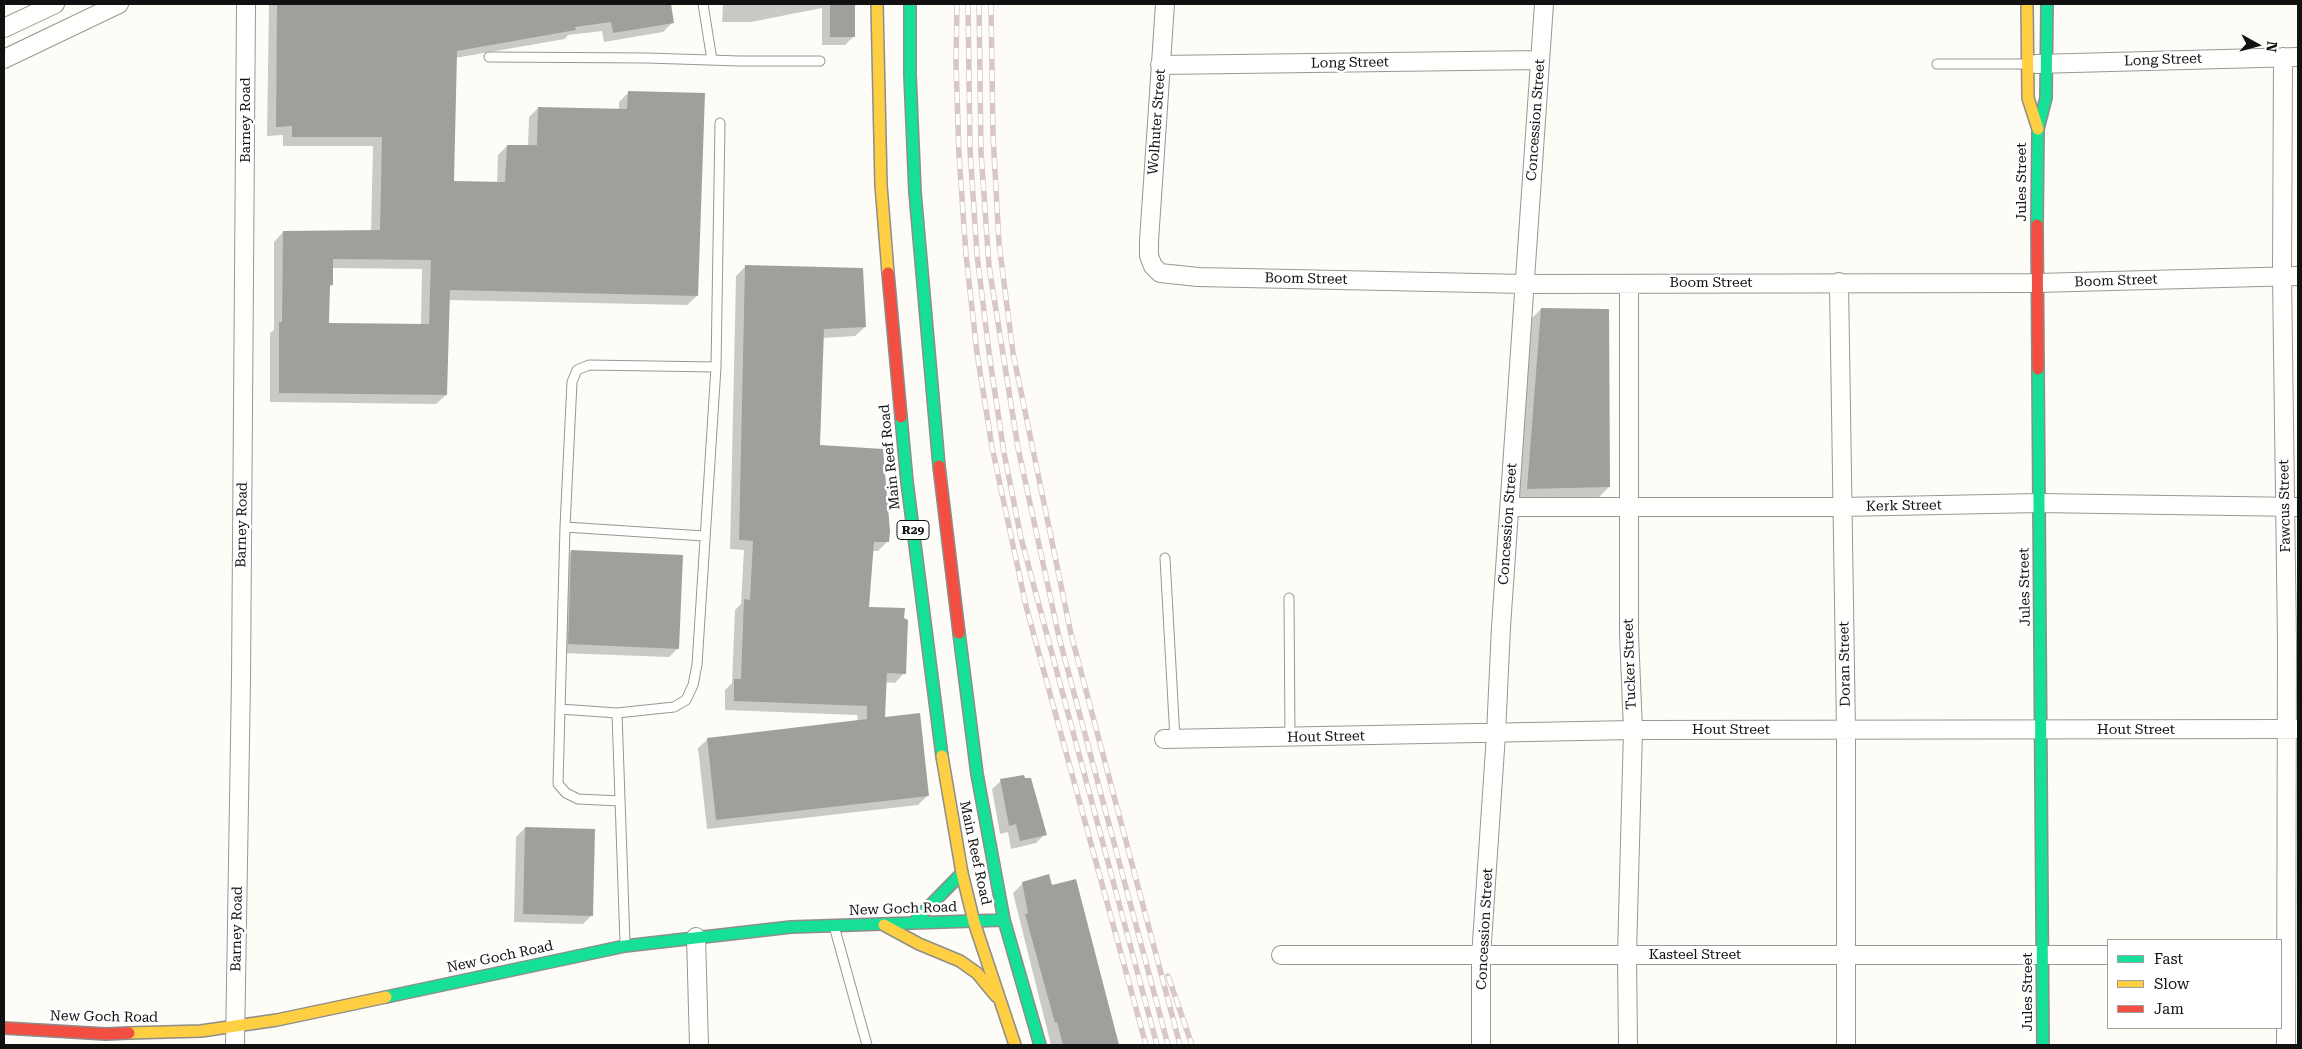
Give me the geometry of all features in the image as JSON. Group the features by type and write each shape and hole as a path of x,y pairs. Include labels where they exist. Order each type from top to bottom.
{"main road":[{"name":"Main Reef Road","path":"877,4 881,185 905,463 948,799 962,873 974,922 1003,1004 1015,1045"},
{"name":"Main Reef Road","path":"910,4 910,75 915,192 936,431 966,695 982,803 1004,920 1040,1045"},
{"name":"Jules Street","path":"2027,4 2028,98 2038,129"},
{"name":"Jules Street","path":"2043,1045 2037,283 2038,129 2046,98 2047,4"},
{"path":"913,923 952,881 962,873"},
{"name":"New Goch Road","path":"4,1028 116,1034 201,1031 277,1020 625,946 791,927 1004,920"},
{"path":"884,925 919,944 960,961 977,974 1003,1004"}],"street":[{"path":"4,28 55,4"},
{"path":"4,59 118,4"},
{"name":"Barney Road","path":"235,1045 241,639 246,4"},
{"name":"Wolhuter Street","path":"1149,241 1165,4"},
{"name":"Concession Street","path":"1481,1045 1481,957 1501,627 1544,4"},
{"name":"Long Street","path":"2028,64 2291,57"},
{"name":"Fawcus Street","path":"2286,1045 2292,729 2291,57"},
{"name":"Long Street","path":"1160,65 1540,60"},
{"name":"Boom Street","path":"1149,241 1149,256 1152,266 1160,273 1171,276 1525,284 1629,284 2037,283 2290,276"},
{"name":"Doran Street","path":"1839,282 1846,731 1846,1045"},
{"name":"Tucker Street","path":"1628,1045 1627,955 1632,730 1628,507 1629,284"},
{"name":"Kerk Street","path":"1510,507 1842,507 2039,504 2292,507"},
{"name":"Hout Street","path":"1169,739 1632,730 2292,729"},
{"path":"696,937 699,1045"},
{"name":"Kasteel Street","path":"1281,955 1481,957 1627,955 2107,955"}],"lane":[{"path":"703,4 712,60"},
{"path":"489,57 820,61"},
{"path":"1937,64 2028,64"},
{"path":"560,709 617,714 674,707 686,700 693,685 697,665 716,367 720,123"},
{"path":"620,801 578,799 566,793 558,784 565,527 572,382 578,370 589,365 716,367"},
{"path":"565,527 704,536"},
{"path":"1165,558 1169,739"},
{"path":"1289,598 1290,737"},
{"path":"617,714 625,946"},
{"path":"834,926 867,1045"}],"building":[{"path":"277,4 671,4 674,23 613,33 611,22 575,27 576,30 457,51 454,181 505,182 507,145 537,145 538,107 627,109 628,91 705,93 698,296 450,290 447,395 279,393 279,322 282,322 283,231 380,230 382,137 292,137 292,126 276,127","holes":["333,259 431,260 429,324 329,323 330,285 333,285"]},
{"path":"830,4 855,4 855,37 830,37"},
{"path":"745,265 863,268 866,327 824,329 820,445 883,449 890,531 889,542 874,542 869,607 905,608 904,618 908,620 906,674 887,673 885,717 920,713 929,796 716,820 707,738 867,719 867,706 734,701 734,679 741,679 744,599 750,600 753,541 739,540"},
{"path":"1541,308 1609,309 1610,487 1527,489"},
{"path":"571,550 683,555 679,649 568,644"},
{"path":"1024,775 1025,778 1031,778 1047,835 1020,841 1016,824 1009,826 1000,779"},
{"path":"525,827 595,829 593,916 523,914"},
{"path":"1049,874 1052,885 1076,879 1119,1045 1063,1045 1057,1022 1055,1023 1025,914 1028,913 1022,882"}],"railway":[{"path":"957,4 956,63 959,155 966,255 977,353 992,447 1026,606 1146,1045"},
{"path":"968,4 970,150 977,255 1004,453 1021,538 1157,1045"},
{"path":"979,4 981,152 989,266 1018,448 1059,637 1168,1045"},
{"path":"991,4 993,135 999,243 1013,353 1071,634 1180,1045"},
{"path":"1168,976 1192,1045"}],"traffic: fast":[{"path":"910,4 910,75 915,192 939,466"},
{"path":"2037,225 2038,129 2046,98 2047,4"},
{"path":"2038,369 2043,1045"},
{"path":"901,417 907,482 942,756"},
{"path":"959,633 977,774 1004,920 1040,1045"},
{"path":"913,923 962,873"},
{"path":"386,997 625,946 791,927 1004,920"}],"traffic: slow":[{"path":"877,4 881,185 888,273"},
{"path":"2027,4 2028,98 2038,129"},
{"path":"942,756 962,873 974,922 1015,1045"},
{"path":"884,925 919,944 960,961 977,973 996,996"},
{"path":"129,1033 201,1031 277,1020 386,997"}],"traffic: jam":[{"path":"2037,225 2038,369"},
{"path":"888,273 901,417"},
{"path":"939,466 959,633"},
{"path":"4,1028 106,1034 129,1033"}]}
